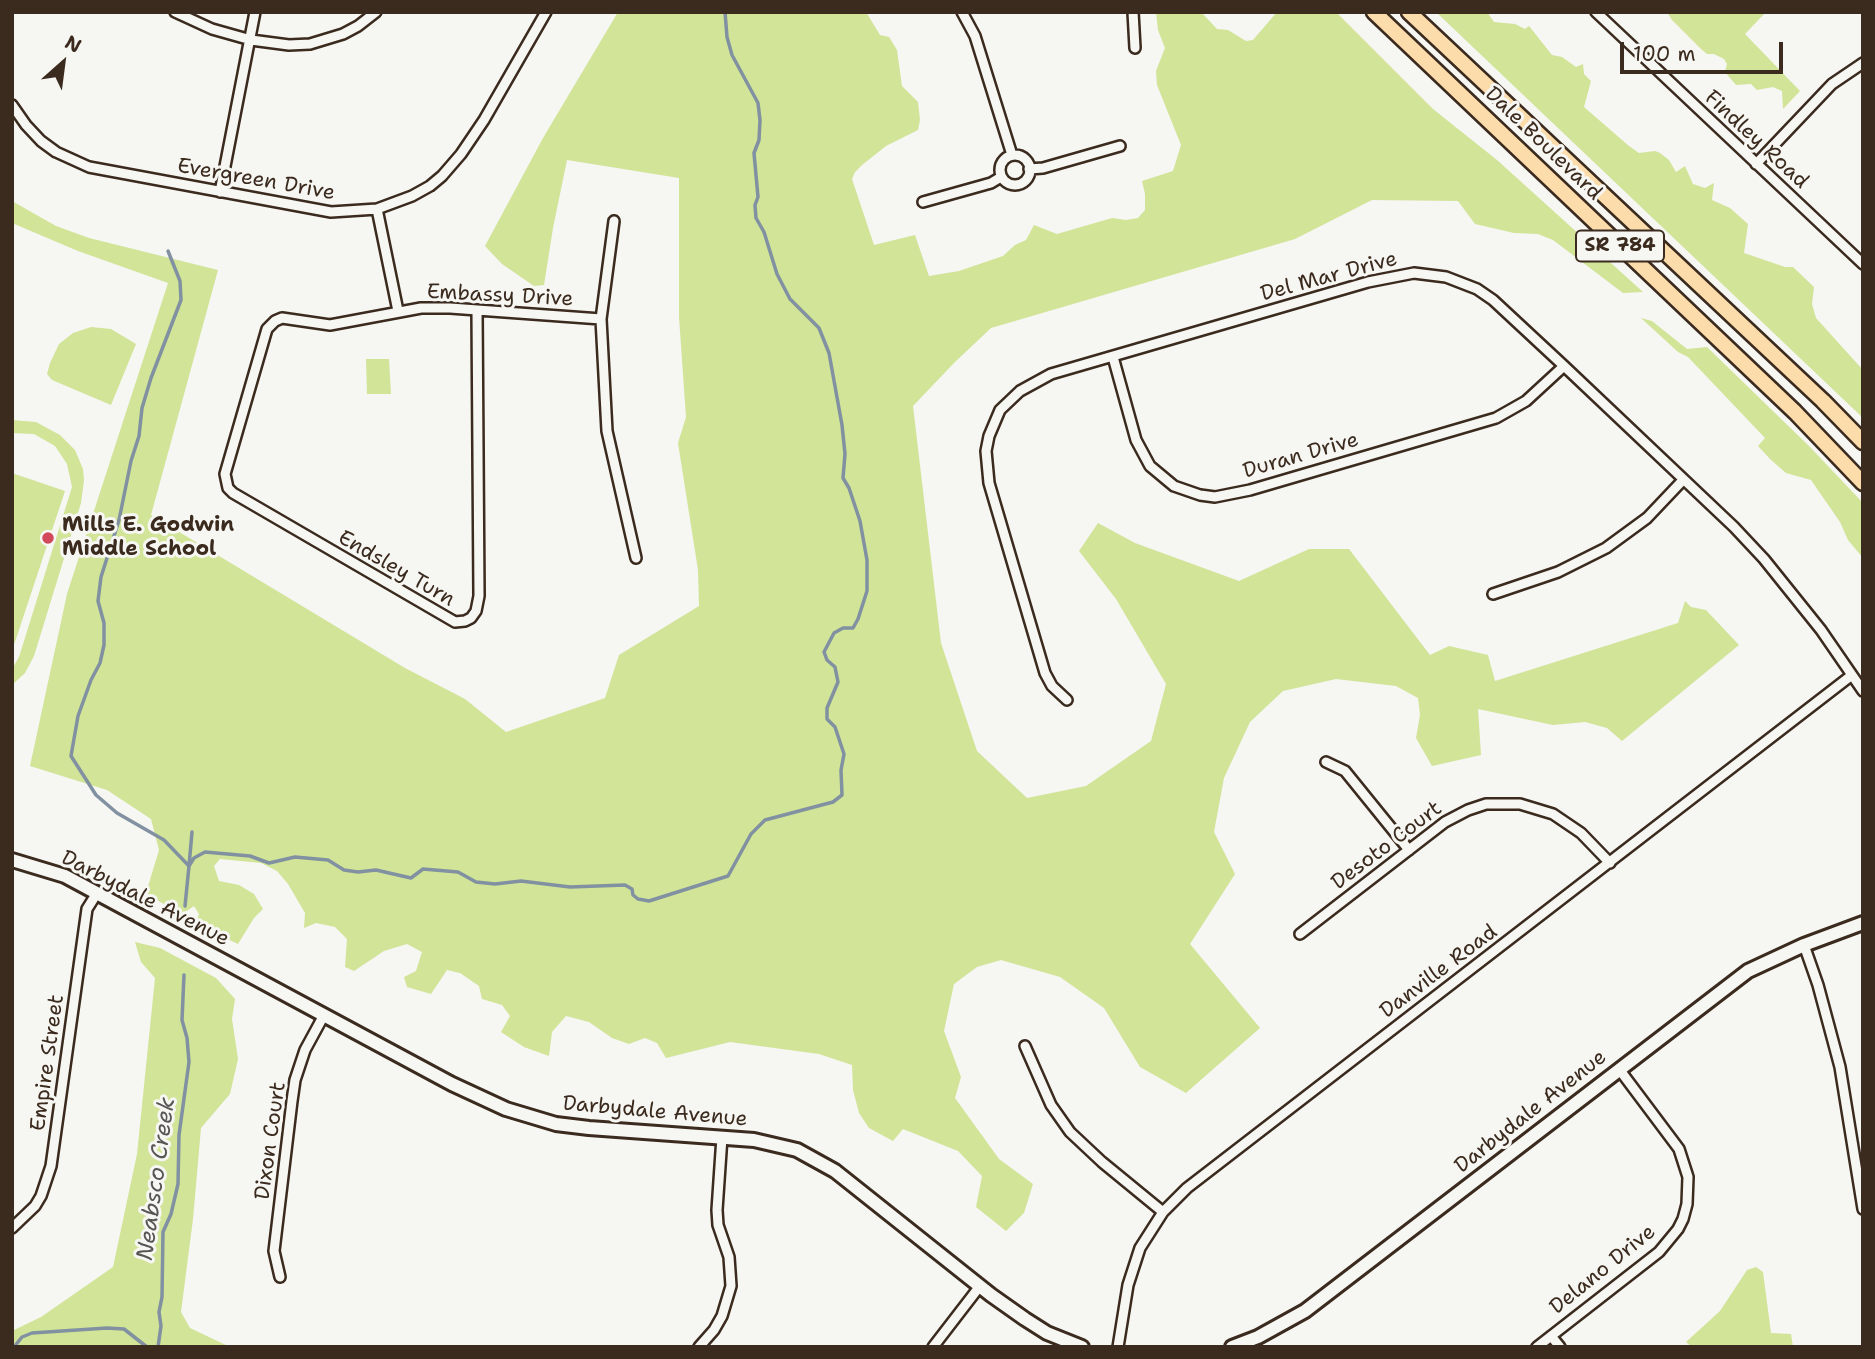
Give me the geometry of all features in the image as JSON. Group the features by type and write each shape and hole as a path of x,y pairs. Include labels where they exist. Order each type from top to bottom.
{"main road":[{"name":"Dale Boulevard","path":"1374,12 1795,412 1863,483"},
{"name":"Dale Boulevard","path":"1409,12 1863,442"}],"street":[{"path":"175,12 212,29 251,40 289,45 327,40 359,26 376,12"},
{"path":"220,192 255,12"},
{"name":"Evergreen Drive","path":"12,105 41,141 75,162 99,170 331,212 377,209 430,186 461,154 484,120 546,12"},
{"path":"962,12 975,36 1012,155"},
{"path":"1133,12 1135,48"},
{"name":"Findley Road","path":"1596,12 1863,264"},
{"path":"1756,163 1832,84 1863,63"},
{"path":"1030,169 1043,168 1119,146"},
{"path":"1012,155 1023,158 1030,169 1027,179 1019,184 1011,185 1001,177 1001,164 1005,158 1012,155"},
{"path":"923,202 994,182 1001,177"},
{"path":"377,209 398,311"},
{"path":"614,221 601,319 607,432 636,558"},
{"name":"Del Mar Drive","path":"1067,701 1052,686 1045,673 989,482 986,451 1000,410 1020,391 1051,374 1368,282 1414,273 1446,277 1477,289 1493,300 1564,366 1765,559 1821,630 1863,691"},
{"name":"Embassy Drive","path":"275,321 287,318 330,325 398,311 440,308 601,319"},
{"name":"Endsley Turn","path":"275,321 265,335 228,462 225,478 228,488 451,622 458,622 468,620 474,614 479,596 477,310"},
{"name":"Duran Drive","path":"1113,357 1136,440 1150,466 1174,486 1215,497 1250,490 1496,418 1526,401 1564,366"},
{"path":"1493,594 1558,572 1606,548 1647,518 1683,480"},
{"name":"Danville Road","path":"1118,1347 1132,1268 1140,1248 1163,1212 1207,1172 1852,675"},
{"path":"1326,762 1345,771 1409,850"},
{"name":"Desoto Court","path":"1300,934 1457,814 1486,804 1507,803 1537,808 1568,822 1610,863"},
{"name":"Darbydale Avenue","path":"12,860 65,876 482,1099 526,1116 556,1124 589,1128 774,1144 817,1159 980,1286 1036,1326 1082,1347"},
{"name":"Empire Street","path":"12,1228 35,1206 51,1166 87,909 97,893"},
{"name":"Darbydale Avenue","path":"1232,1347 1249,1344 1305,1311 1736,979 1772,958 1863,923"},
{"path":"1804,945 1838,1056 1863,1209"},
{"name":"Dixon Court","path":"280,1277 274,1251 295,1080 305,1050 324,1015"},
{"path":"1025,1046 1051,1105 1070,1132 1163,1212"},
{"name":"Delano Drive","path":"1537,1347 1659,1252 1678,1229 1687,1204 1688,1177 1679,1149 1619,1069"},
{"path":"699,1347 722,1316 731,1286 729,1257 718,1225 717,1210 722,1138"},
{"path":"933,1347 980,1286"},
{"path":"1551,1336 1560,1347"}],"green space":[{"path":"618,12 866,12 880,35 889,37 897,50 902,86 918,102 920,120 918,130 886,146 862,165 852,179 874,245 915,235 929,276 959,271 1003,256 1015,245 1026,240 1034,225 1057,234 1112,218 1138,218 1145,210 1142,181 1173,171 1181,145 1157,85 1156,71 1165,48 1158,30 1156,12 1201,12 1217,29 1228,30 1246,41 1253,40 1277,12 1336,12 1433,109 1497,160 1643,292 1623,293 1553,240 1538,234 1514,233 1475,224 1458,201 1372,200 1295,239 991,328 913,406 941,643 977,751 1027,798 1086,786 1151,741 1166,684 1116,599 1079,551 1098,523 1135,543 1239,581 1309,549 1349,549 1430,655 1449,646 1488,655 1495,681 1678,623 1685,601 1691,607 1706,610 1739,645 1622,741 1607,728 1585,722 1553,725 1478,709 1481,755 1432,766 1416,738 1420,715 1418,698 1396,686 1336,679 1283,691 1250,722 1224,778 1214,832 1235,874 1190,944 1260,1028 1186,1093 1140,1067 1104,1008 1060,977 1001,960 977,967 954,984 944,1031 961,1077 955,1098 999,1159 1033,1184 1024,1213 1006,1231 976,1207 982,1176 958,1151 903,1129 893,1141 869,1128 859,1113 853,1090 852,1065 819,1054 730,1042 666,1058 657,1043 645,1038 629,1044 612,1038 589,1022 566,1016 552,1032 549,1056 524,1047 501,1032 510,1016 502,1005 482,999 479,986 460,973 447,970 431,994 407,987 404,977 416,971 422,952 407,944 384,951 354,971 345,967 347,939 335,927 316,923 304,928 305,913 288,884 277,871 261,863 220,859 214,866 219,881 239,885 254,894 263,909 238,944 196,924 199,914 194,906 181,915 146,893 159,850 151,819 107,790 30,766 67,594 168,283 78,251 12,223 12,201 56,226 89,238 218,270 151,515 405,668 465,699 506,732 605,698 619,655 699,606 698,570 678,443 686,417 679,317 679,178 567,160 544,285 534,286 502,264 485,246 543,138"},
{"path":"1436,12 1487,12 1494,22 1515,24 1525,29 1529,26 1552,55 1562,57 1576,67 1583,64 1584,74 1591,81 1584,107 1629,146 1639,153 1660,153 1669,160 1676,172 1685,166 1693,184 1705,188 1714,183 1712,200 1730,208 1748,224 1744,253 1785,267 1793,267 1814,287 1812,304 1816,318 1863,370 1863,418"},
{"path":"1667,12 1766,12 1745,34 1800,91 1783,109 1782,91 1773,87 1757,90 1751,84 1736,85 1725,72 1727,64 1724,59 1707,54"},
{"path":"1641,318 1652,321 1687,349 1707,347 1810,447 1863,503 1863,558 1848,540 1840,522 1811,480 1786,473 1770,459 1758,446 1765,438 1688,357 1678,352"},
{"path":"91,327 111,329 136,344 111,405 52,380 47,374 59,344 73,333"},
{"path":"366,359 389,359 391,394 367,394"},
{"path":"12,420 36,422 60,435 75,450 83,469 84,480 81,503 34,656 25,673 12,685 12,669 19,657 72,487 67,464 55,446 34,434 12,433"},
{"path":"12,473 65,491 12,651"},
{"path":"135,942 160,948 216,978 235,999 232,1019 238,1059 230,1094 201,1128 181,1312 190,1328 230,1347 12,1347 12,1331 41,1317 113,1267 137,1154 155,978 141,962"},
{"path":"1756,1267 1763,1272 1771,1333 1791,1334 1793,1347 1692,1347 1686,1342 1720,1311 1747,1270"}],"waterway":[{"name":"Neabsco Creek","path":"185,906 189,866 194,858 205,852 250,856 269,863 295,857 328,860 344,870 376,870 411,878 423,869 458,872 476,882 495,884 521,881 570,887 625,885 632,889 633,895 638,899 649,901 728,876 751,834 765,820 833,802 842,795 841,770 844,754 835,727 827,719 827,708 838,682 835,667 827,660 824,652 834,633 843,628 853,628 858,619 867,591 867,560 860,521 843,478 845,454 842,425 829,353 819,328 790,299 777,274 764,232 756,218 755,205 758,197 754,153 759,140 758,103 732,55 725,12"},
{"path":"168,251 180,281 181,300 142,408 139,436 119,520 101,577 98,601 104,623 104,645 100,663 78,716 71,756 96,795 117,813 164,840 189,866 192,832"},
{"name":"Neabsco Creek","path":"158,1347 163,1232 171,1214 178,1184 179,1135 189,1062 182,1020 184,975"},
{"path":"14,1347 22,1337 32,1333 107,1328 124,1329 147,1347"}],"place":[{"name":"Mills E. Godwin Middle School","path":"48,538"}]}
